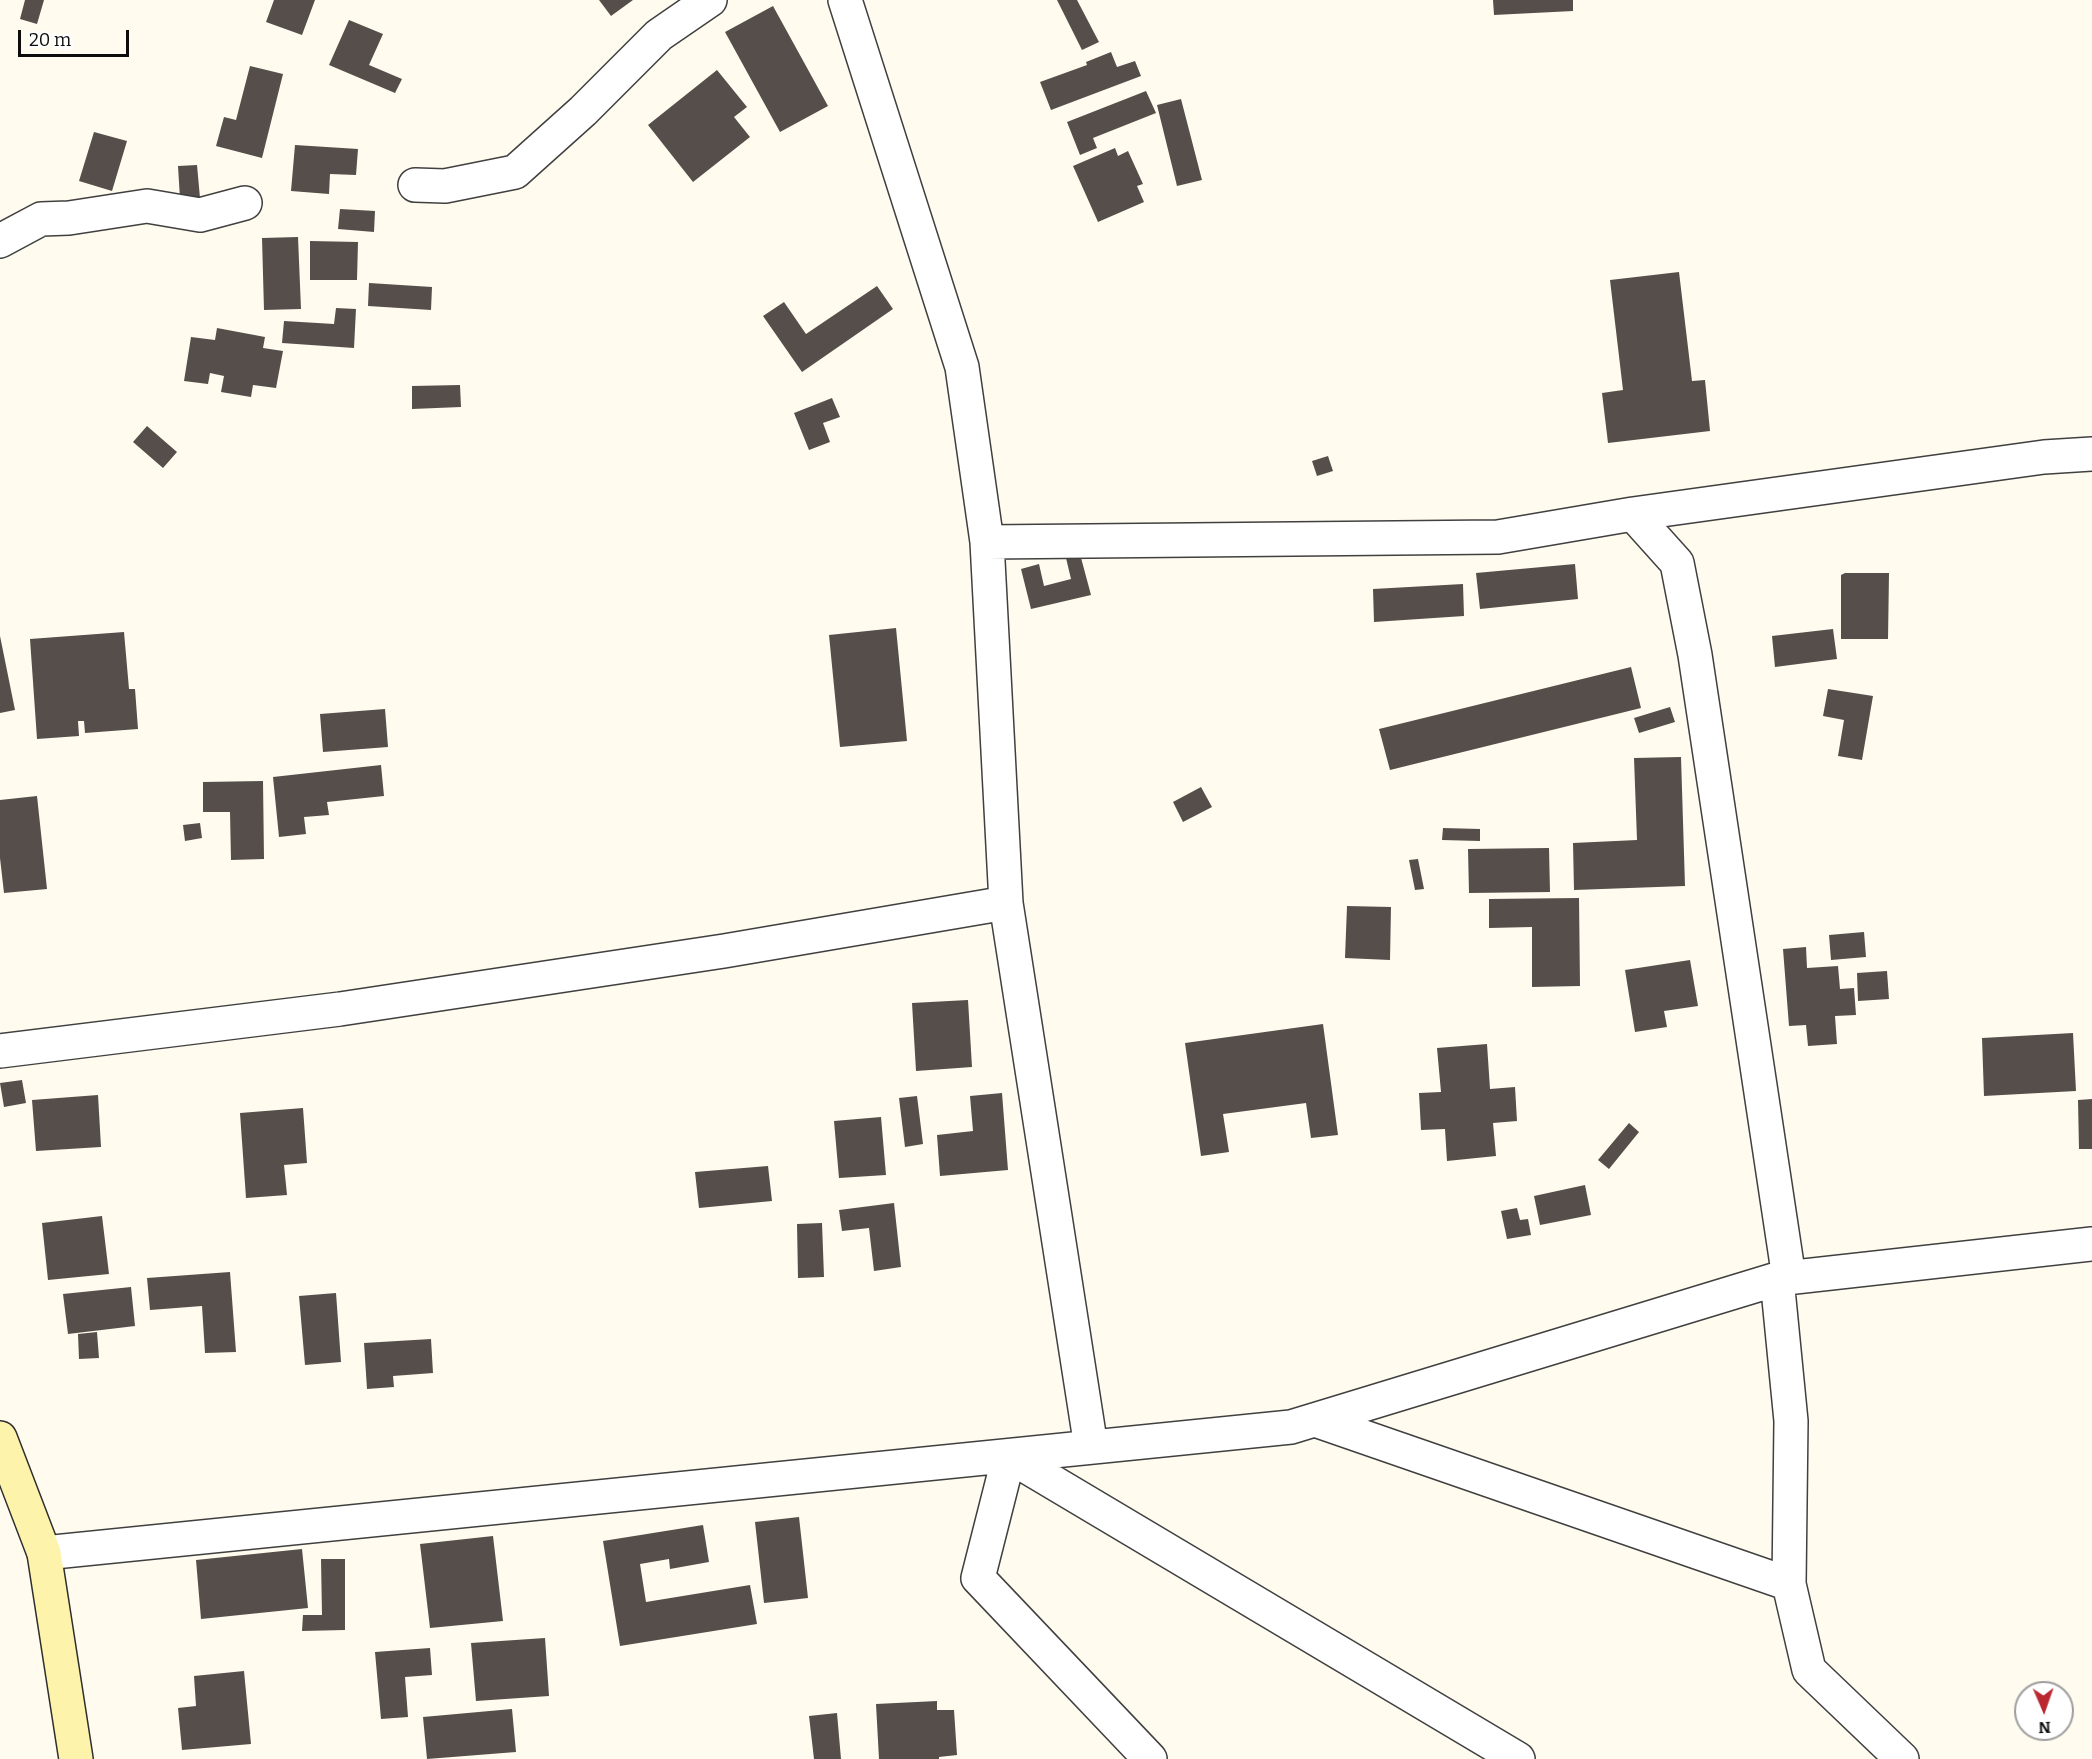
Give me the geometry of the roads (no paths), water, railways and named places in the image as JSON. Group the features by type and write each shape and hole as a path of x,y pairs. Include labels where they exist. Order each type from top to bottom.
{"street":[{"path":"415,185 445,186 515,172 583,111 659,35 710,0"},
{"path":"845,0 962,367 987,542 1006,903 1091,1447"},
{"path":"0,242 41,219 69,218 147,206 200,215 245,203"},
{"path":"987,542 1498,537 1633,514 2044,457 2092,454"},
{"path":"1633,514 1677,563 1695,655 1783,1279 1791,1421 1789,1584 1809,1670 1902,1759"},
{"path":"0,1051 340,1009 724,951 1006,903"},
{"path":"44,1553 1291,1427 1783,1279 2092,1244"},
{"path":"1315,1420 1789,1584"},
{"path":"0,1438 44,1553 76,1759"},
{"path":"1009,1455 978,1578 1150,1759"},
{"path":"1009,1455 1518,1759"}]}
